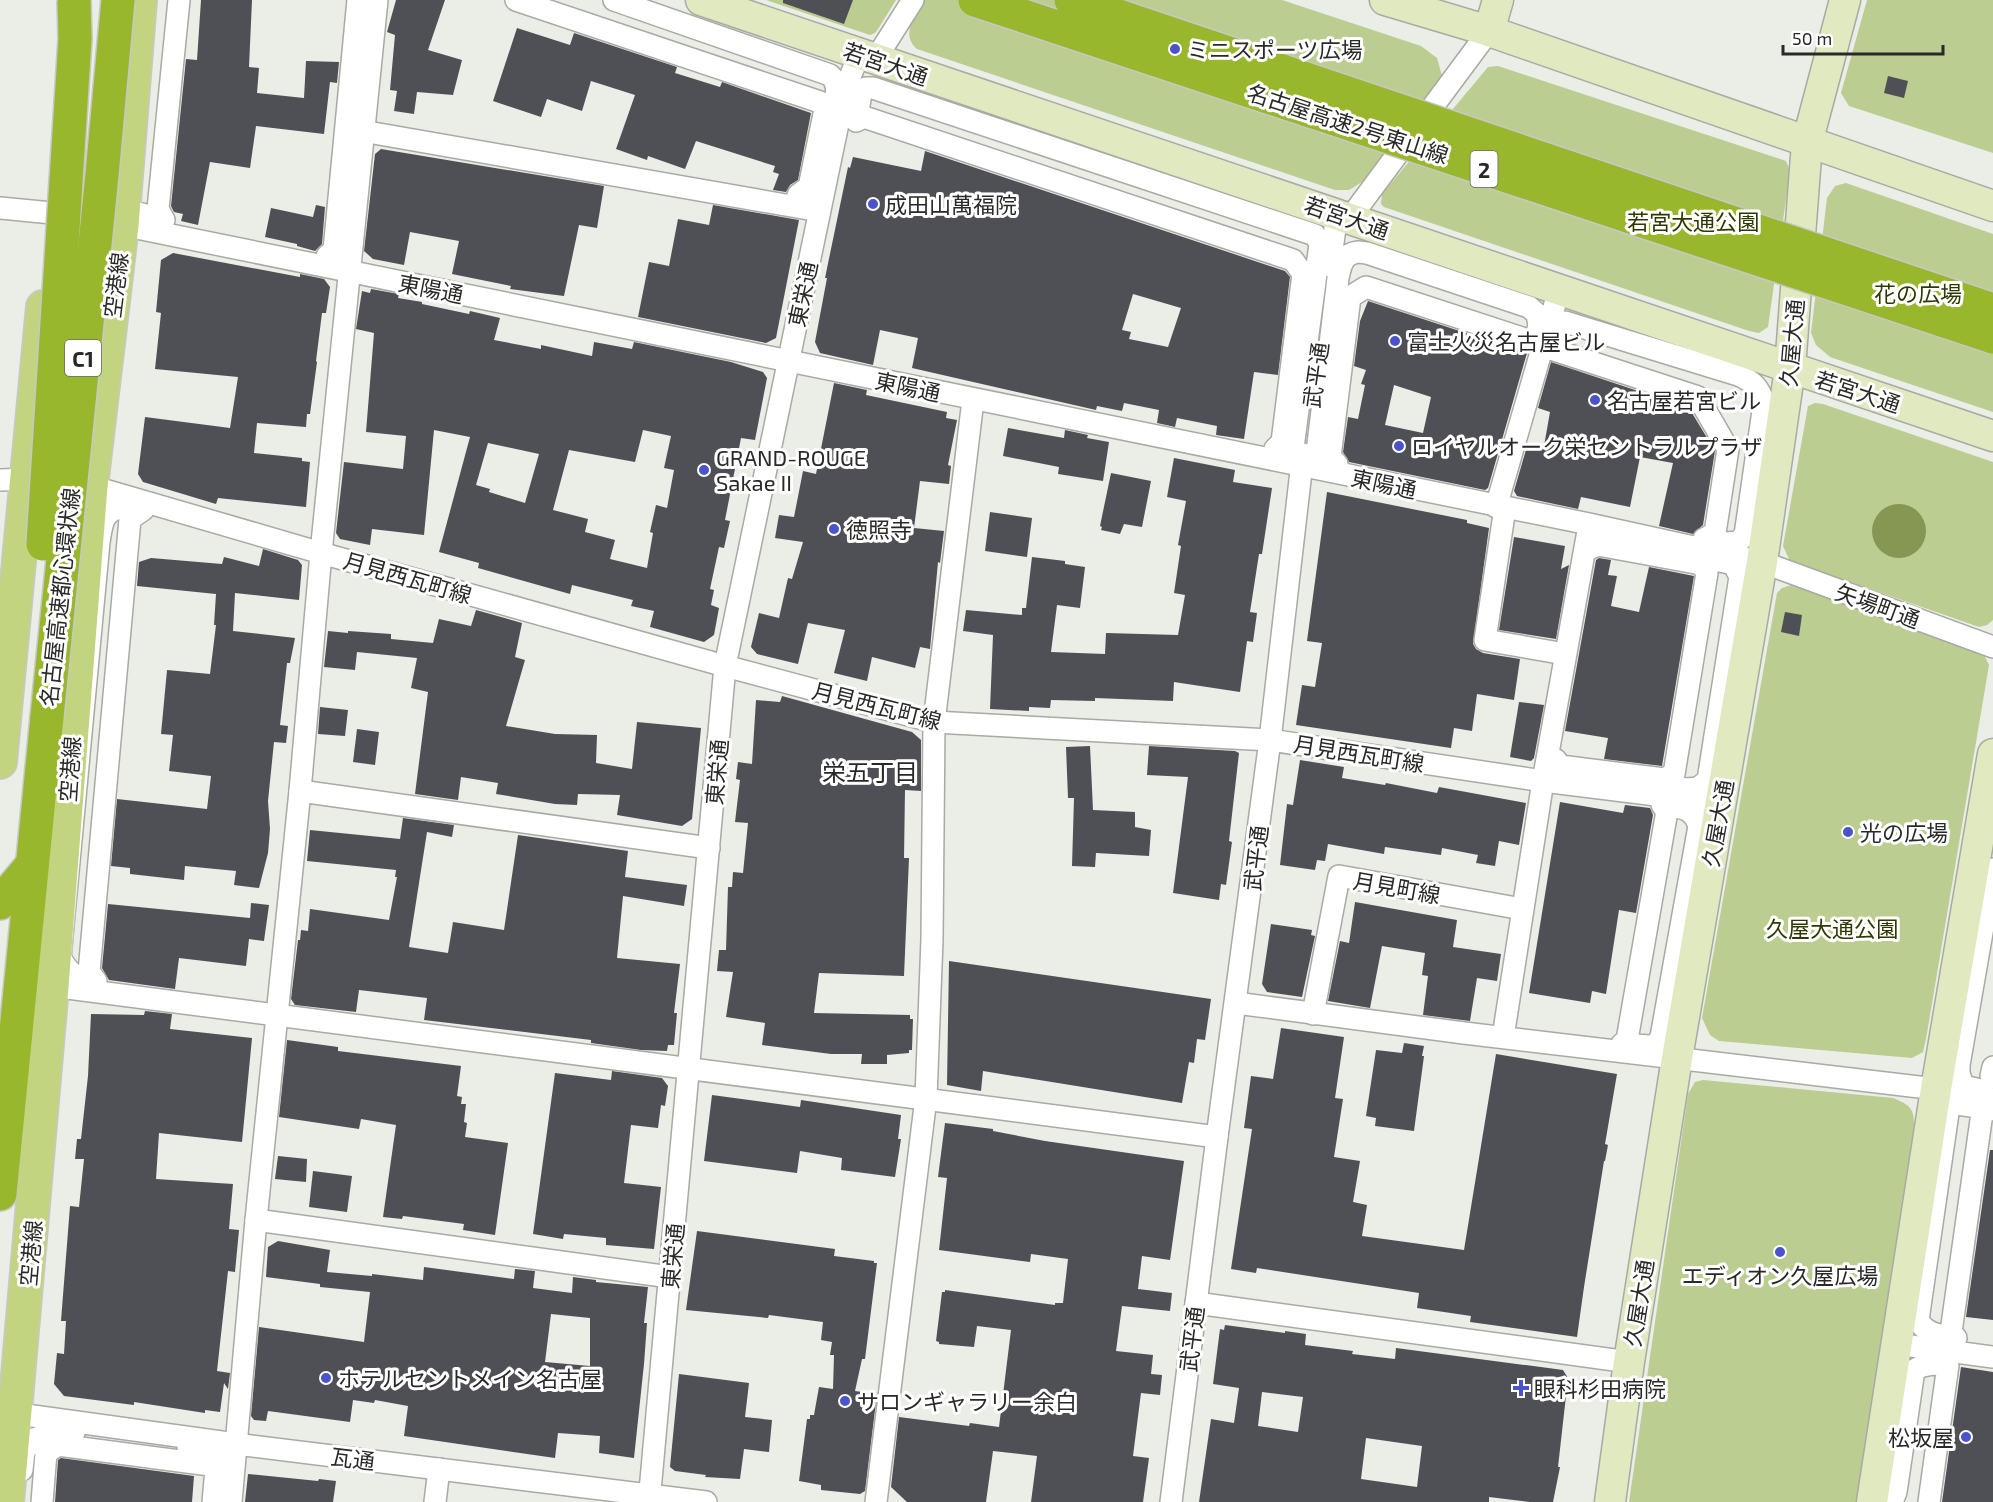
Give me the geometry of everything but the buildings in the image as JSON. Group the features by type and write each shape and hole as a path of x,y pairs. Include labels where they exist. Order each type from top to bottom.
{"highway":[{"path":"47,717 37,625 67,188 75,39 74,0"},
{"name":"名古屋高速都心環状線","path":"0,1194 118,0"},
{"name":"名古屋高速2号東山線","path":"975,0 1993,337"},
{"name":"名古屋高速2号東山線","path":"1071,0 1993,310"},
{"path":"0,903 31,866"}],"main road":[{"path":"0,762 13,479 52,213 74,0"},
{"name":"空港線","path":"8,1502 8,1413 52,986 91,486 122,225 140,0"}],"street":[{"path":"151,0 131,203 138,214 164,220 158,209 179,0"},
{"path":"358,0 334,250 327,256 334,258 339,257 344,250 366,0"},
{"path":"231,1502 256,1220 300,791 362,131 377,0"},
{"path":"516,0 820,102 825,109 809,187 798,195 812,196 817,192 837,88 833,77 614,0"},
{"name":"若宮大通","path":"701,0 1344,215 1993,436"},
{"name":"東栄通","path":"650,1498 725,666 845,90 867,57 913,0"},
{"path":"1384,0 1489,31 1993,206"},
{"path":"1489,31 1498,0"},
{"name":"久屋大通","path":"1610,1502 1629,1362 1677,1058 1762,562 1790,368 1808,143 1845,0"},
{"name":"武平通","path":"1171,1502 1270,740 1302,466 1344,215 1489,31"},
{"path":"866,88 873,88 1315,236 1320,244 1294,440 1288,449 1275,449 1282,442 1303,274 1293,260 864,117 856,121 863,91 866,88"},
{"path":"362,131 820,211"},
{"name":"東陽通","path":"0,208 52,213 122,225 1501,508 1589,524 1762,562"},
{"path":"1352,253 1367,253 1529,307 1538,314 1539,326 1534,342 1366,287 1350,297 1330,457 1337,464 1319,458 1317,452 1338,278 1342,261 1352,253"},
{"path":"1559,290 1501,508 1485,640 1565,654"},
{"path":"1572,322 1738,375 1754,382 1758,387 1764,404 1744,535 1738,542 1732,544 1704,539 1715,532 1728,449 1698,397 1551,349 1557,329 1562,323 1572,322"},
{"path":"876,1502 927,1098 932,939 934,722 973,400"},
{"name":"月見西瓦町線","path":"91,486 321,553 934,722 1270,740 1543,781 1721,803"},
{"path":"116,508 143,510 130,519 90,972 96,981 73,975 60,957 102,521 116,508"},
{"path":"1503,1037 1543,781 1589,524"},
{"path":"1602,537 1729,562 1734,565 1740,577 1708,780 1705,785 1698,788 1675,788 1563,774 1556,766 1556,760 1560,766 1664,779 1674,774 1707,573 1701,564 1598,545 1591,548 1596,538 1602,537"},
{"name":"矢場町通","path":"1762,562 1993,647"},
{"path":"1872,1502 1935,1089 1993,754"},
{"path":"300,791 709,848"},
{"path":"1662,805 1683,807 1693,813 1699,826 1660,1041 1656,1045 1649,1046 1622,1044 1627,1040 1667,811 1662,805"},
{"path":"1993,868 1959,1073 1963,1086 1993,1092"},
{"name":"月見町線","path":"1312,1014 1339,876 1522,909"},
{"path":"52,986 1217,1137"},
{"path":"1236,1003 1935,1089 1987,1106 1992,1108 1961,1104 1949,1108 1918,1320 1928,1332 1956,1338 1951,1332 1987,1106"},
{"path":"1993,1067 1991,1076 1993,1078"},
{"path":"256,1220 670,1277"},
{"path":"1196,1303 1629,1362"},
{"path":"1896,1344 1993,1357"},
{"path":"1892,1502 1896,1492 1914,1370 1923,1365 1948,1365 1929,1502"},
{"name":"瓦通","path":"8,1413 650,1498 706,1502"},
{"path":"18,1502 24,1451 34,1439 55,1431 208,1451 219,1460 224,1471 221,1502"},
{"path":"42,1502 46,1454 58,1444 210,1465 216,1469 213,1502"},
{"path":"435,1502 439,1469"}],"green space":[{"path":"766,0 896,0 878,29 870,35"},
{"path":"923,0 1282,0 1421,46 1437,58 1442,76 1436,90 1362,182 1349,190 1335,190 917,49 912,43 909,31"},
{"path":"1867,0 1993,0 1993,153 1849,106 1841,93"},
{"name":"若宮大通公園","path":"1498,66 1786,161 1790,171 1768,327 1759,333 1749,331 1384,207 1381,204 1382,194 1488,67"},
{"name":"若宮大通公園","path":"1846,183 1993,234 1993,412 1830,357 1816,345 1811,333 1827,198 1835,186"},
{"path":"1815,403 1993,462 1993,620 1987,625 1979,627 1790,561 1783,546 1808,406"},
{"name":"久屋大通公園","path":"1795,584 1983,653 1989,665 1926,1039 1923,1052 1912,1058 1719,1041 1710,1035 1702,1018 1777,593 1782,588"},
{"name":"エディオン久屋広場","path":"1703,1080 1893,1098 1907,1105 1912,1111 1914,1126 1856,1502 1629,1502 1688,1094 1695,1082"}],"shaded area":[{"path":"1899,504 1909,506 1918,512 1924,521 1926,531 1924,541 1918,550 1909,556 1899,558 1889,556 1880,550 1874,541 1872,531 1874,521 1880,512 1889,506"}],"place":[{"name":"ミニスポーツ広場","path":"1175,49"},
{"name":"成田山萬福院","path":"873,204"},
{"name":"富士火災名古屋ビル","path":"1395,341"},
{"name":"名古屋若宮ビル","path":"1595,400"},
{"name":"ロイヤルオーク栄セントラルプラザ","path":"1399,446"},
{"name":"GRAND-ROUGE Sakae II","path":"704,470"},
{"name":"徳照寺","path":"834,529"},
{"name":"光の広場","path":"1848,832"},
{"name":"エディオン久屋広場","path":"1780,1252"},
{"name":"ホテルセントメイン名古屋","path":"326,1378"},
{"name":"眼科杉田病院","path":"1521,1388"},
{"name":"サロンギャラリー余白","path":"845,1401"},
{"name":"松坂屋","path":"1966,1437"}],"district":[{"name":"栄五丁目","path":"870,771"}],"park label":[{"name":"花の広場","path":"1918,293"}]}
